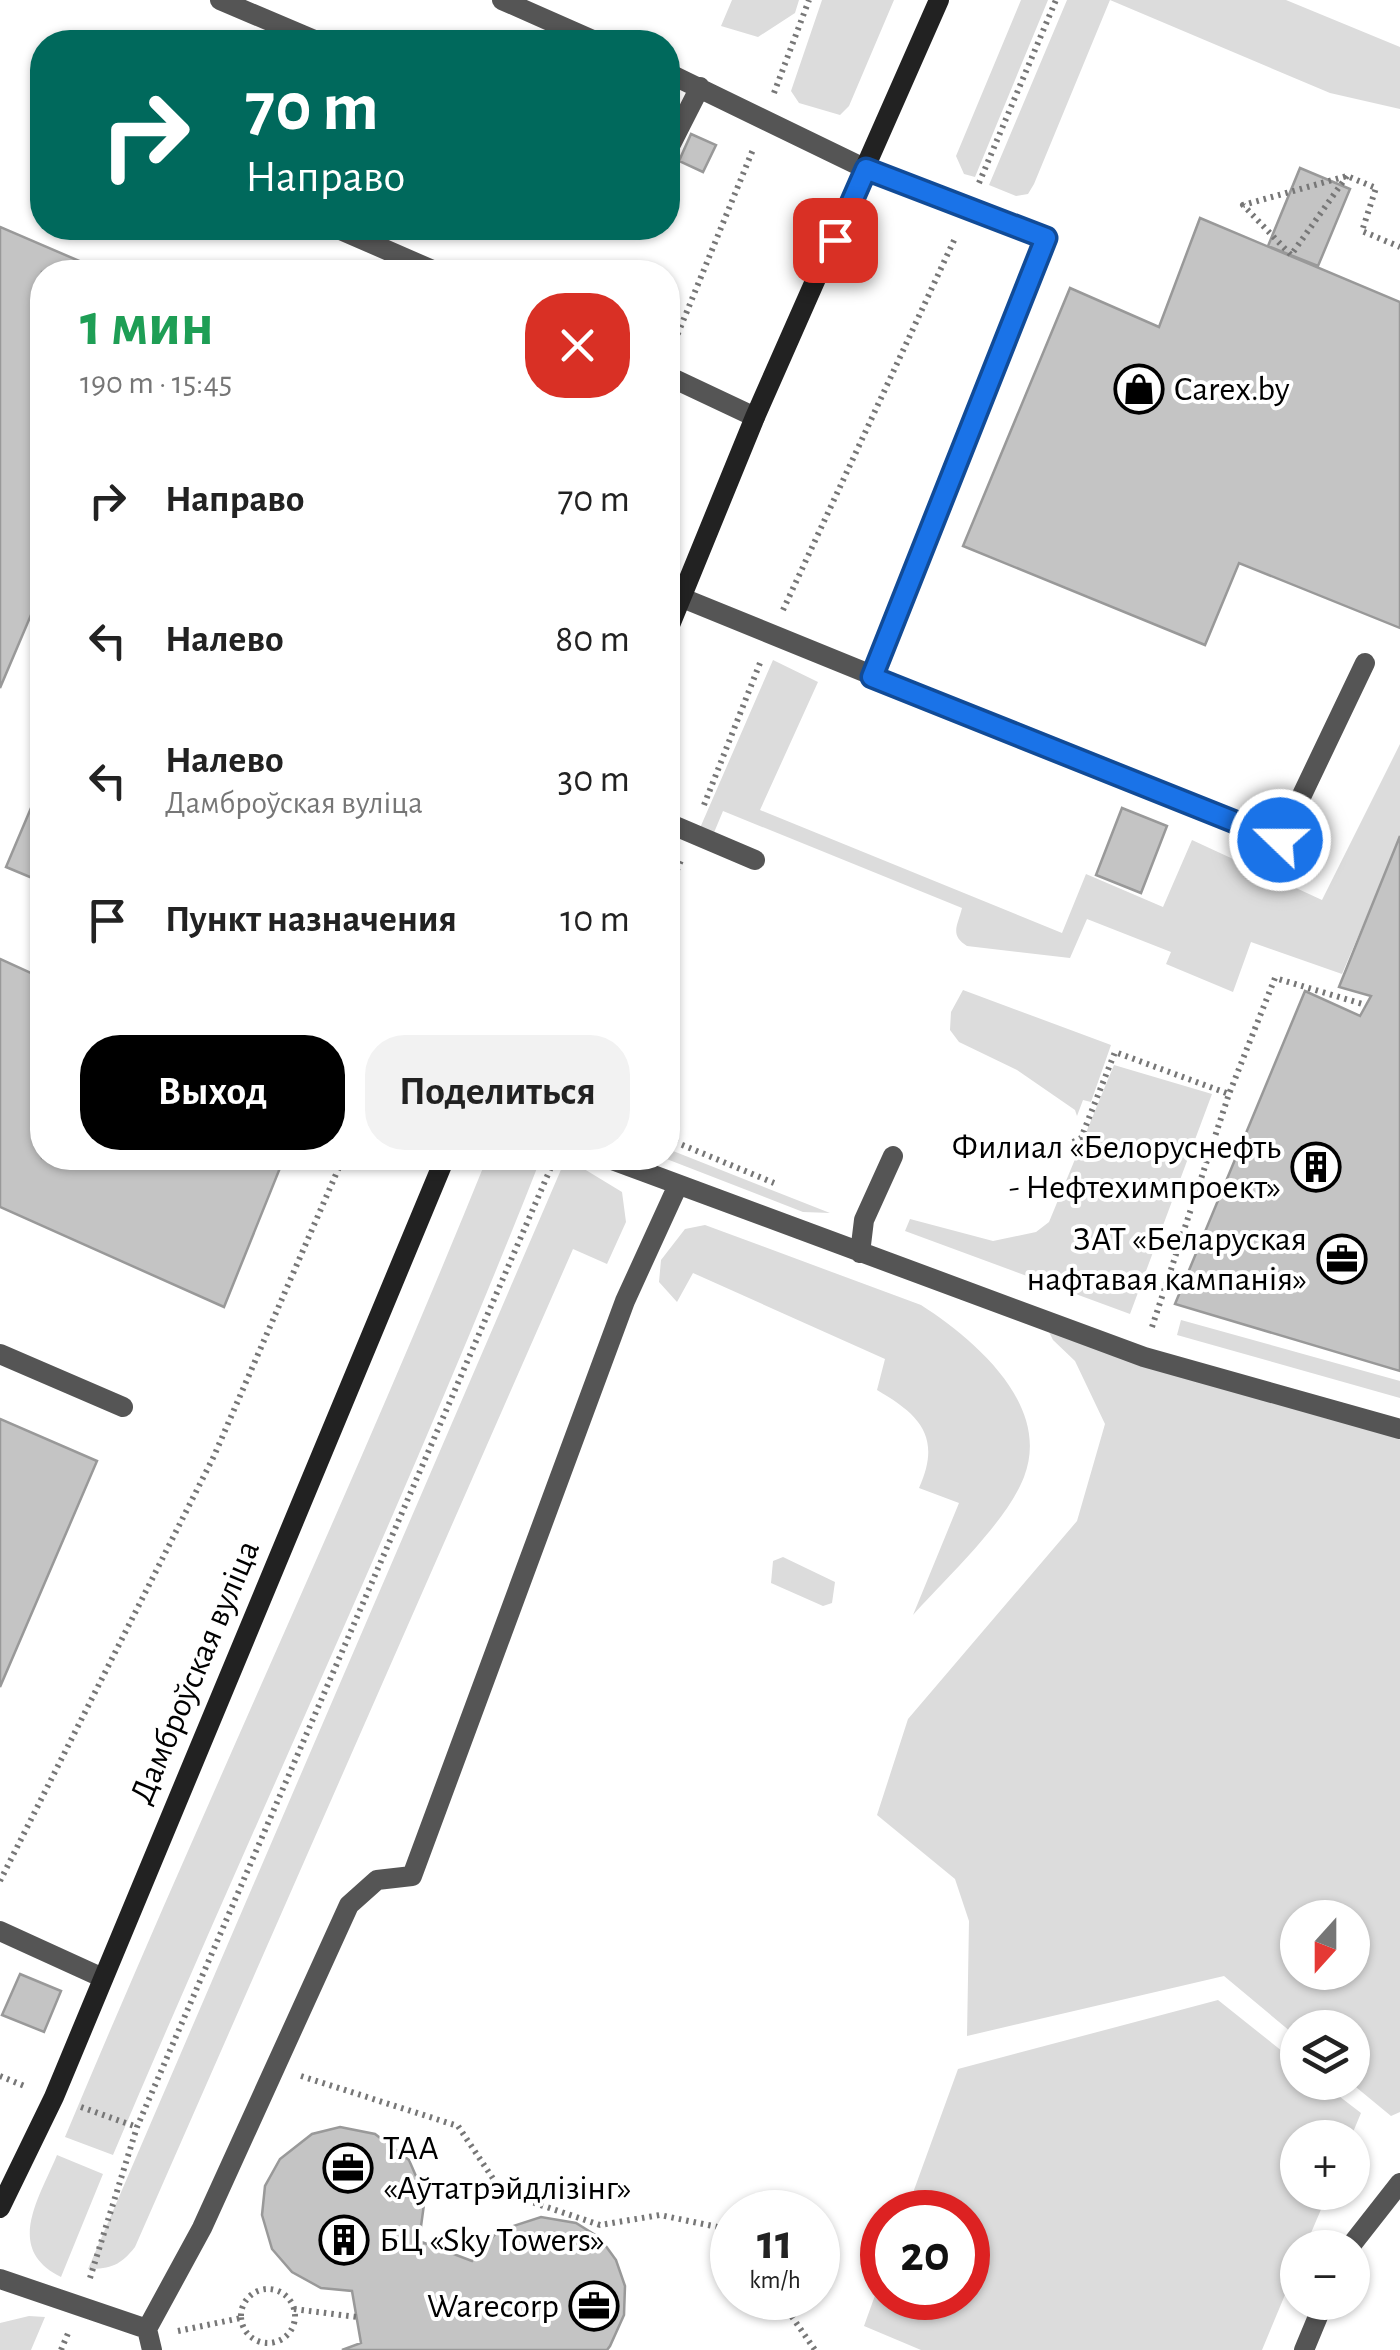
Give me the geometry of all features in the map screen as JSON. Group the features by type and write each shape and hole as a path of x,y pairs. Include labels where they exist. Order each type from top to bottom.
{"street":[{"path":"680,597 939,0"},
{"name":"Дамброўская вуліца","path":"0,2208 54,2098 440,1170"}],"lane":[{"path":"220,0 291,30"},
{"path":"502,0 570,30"},
{"path":"680,78 866,169 1046,238 872,677"},
{"path":"680,126 700,87"},
{"path":"364,240 409,260"},
{"path":"680,381 756,416"},
{"path":"680,597 1280,840 1365,663"},
{"path":"680,828 755,860"},
{"path":"860,1253 864,1220 893,1156"},
{"path":"639,1170 1144,1357 1400,1429"},
{"path":"0,2278 82,2304 150,2340 350,1905 377,1880 412,1876 618,1320 678,1184"},
{"path":"0,1354 123,1407"},
{"path":"0,1931 103,1978"},
{"path":"1362,2230 1400,2183"},
{"path":"1304,2350 1316,2320"}],"path":[{"path":"680,329 766,117 808,0"},
{"path":"680,863 772,634 969,209 1056,0"},
{"path":"1347,176 1292,255 1242,205 1347,176 1376,188 1362,232 1400,247"},
{"path":"1144,1357 1229,1094 1275,978 1366,1005"},
{"path":"1073,1142 1080,1138 1114,1052 1229,1094"},
{"path":"0,1881 214,1456 339,1170"},
{"path":"61,2350 82,2304 136,2127 550,1170"},
{"path":"275,2068 458,2126 502,2192 600,2226 660,2215 710,2225"},
{"path":"258,2291 284,2294 294,2310 292,2327 280,2340 263,2342 243,2327 245,2301 258,2291"},
{"path":"294,2310 357,2317"},
{"path":"794,2320 815,2350"}],"shaded area":[{"path":"732,0 799,0 795,13 758,37 721,26"},
{"path":"822,0 894,0 849,106 840,115 799,103 791,91"},
{"path":"1021,0 1048,0 975,177 964,174 956,156"},
{"path":"1067,0 1110,0 1034,184 1028,194 1016,196 989,185"},
{"path":"1110,0 1286,0 1400,47 1400,109 1330,93"},
{"path":"773,660 818,682 760,810 1062,933 1086,874 1163,907 1192,840 1322,900 1400,744 1400,838 1342,974 1251,942 1233,992 1166,964 1171,952 1087,919 1070,958 967,946 956,934 962,908 723,811 713,835 700,828"},
{"path":"963,990 1111,1045 1091,1102 1083,1100 1077,1116 1075,1110 1017,1070 959,1042 950,1030 951,1012"},
{"path":"1114,1065 1212,1094 1130,1314 905,1231 910,1219 993,1241 1036,1232 1049,1222"},
{"path":"680,1154 830,1213 803,1212 680,1164"},
{"path":"482,1170 536,1170 385,1533 113,2155 65,2137 170,1892"},
{"path":"561,1170 586,1170 622,1192 626,1222 607,1264 573,1249 135,2247 115,2265 88,2269"},
{"path":"705,1225 921,1305 984,1355 1018,1400 1030,1450 1024,1477 990,1531 913,1615 959,1503 919,1488 928,1455 923,1429 905,1409 877,1390 885,1359 693,1273 677,1302 659,1282 661,1260 685,1229"},
{"path":"1181,1320 1400,1381 1400,1398 1177,1335"},
{"path":"1046,1326 1400,1435 1400,2112 1391,2116 1370,2099 1370,2010 1280,2010 1280,2023 1224,1976 967,2036 969,1921 955,1879 877,1815 908,1719 1077,1521 1105,1424 1075,1361 1053,1340"},
{"path":"783,1557 835,1582 832,1603 823,1606 771,1583 773,1561"},
{"path":"1218,2000 1280,2049 1280,2100 1344,2100 1361,2113 1358,2120 1280,2120 1280,2210 1321,2210 1312,2230 1280,2230 1280,2307 1262,2350 921,2350 864,2326 866,2320 990,2320 990,2190 914,2190 958,2069"},
{"path":"57,2155 103,2174 61,2277 44,2266 30,2238 35,2206"},
{"path":"29,2316 45,2317 31,2350 0,2350 0,2323"}],"building":[{"path":"691,134 716,145 703,172 680,159"},
{"path":"1300,168 1350,189 1318,266 1268,246"},
{"path":"1200,218 1400,302 1400,628 1239,563 1205,645 963,546 1070,288 1159,327"},
{"path":"0,227 77,260 30,260 30,617 0,688"},
{"path":"1122,808 1167,826 1141,893 1096,875"},
{"path":"30,810 30,877 6,867"},
{"name":"Филиал «Белоруснефть - Нефтехимпроект»","path":"1400,836 1400,1371 1175,1304 1305,991 1360,1016 1371,996 1339,987"},
{"path":"0,959 30,973 30,1170 279,1170 224,1307 0,1207"},
{"path":"0,1419 97,1461 0,1687"},
{"path":"20,1974 61,1991 44,2032 2,2015"},
{"name":"БЦ «Sky Towers»","path":"340,2127 375,2134 409,2160 425,2197 419,2241 472,2261 498,2231 541,2217 576,2223 600,2238 616,2260 625,2286 624,2315 607,2350 342,2350 361,2343 352,2291 321,2288 292,2272 272,2249 262,2215 265,2186 280,2159 312,2134"}],"place":[{"name":"Carex.by","path":"1139,389"},
{"name":"Филиал «Белоруснефть - Нефтехимпроект»","path":"1316,1167"},
{"name":"ЗАТ «Беларуская нафтавая кампанія»","path":"1342,1259"},
{"name":"ТАА «Аўтатрэйдлізінг»","path":"348,2168"},
{"name":"БЦ «Sky Towers»","path":"344,2240"},
{"name":"Warecorp","path":"594,2306"}],"route":[{"path":"835,240 866,169 1046,238 872,677 1280,840"}]}
